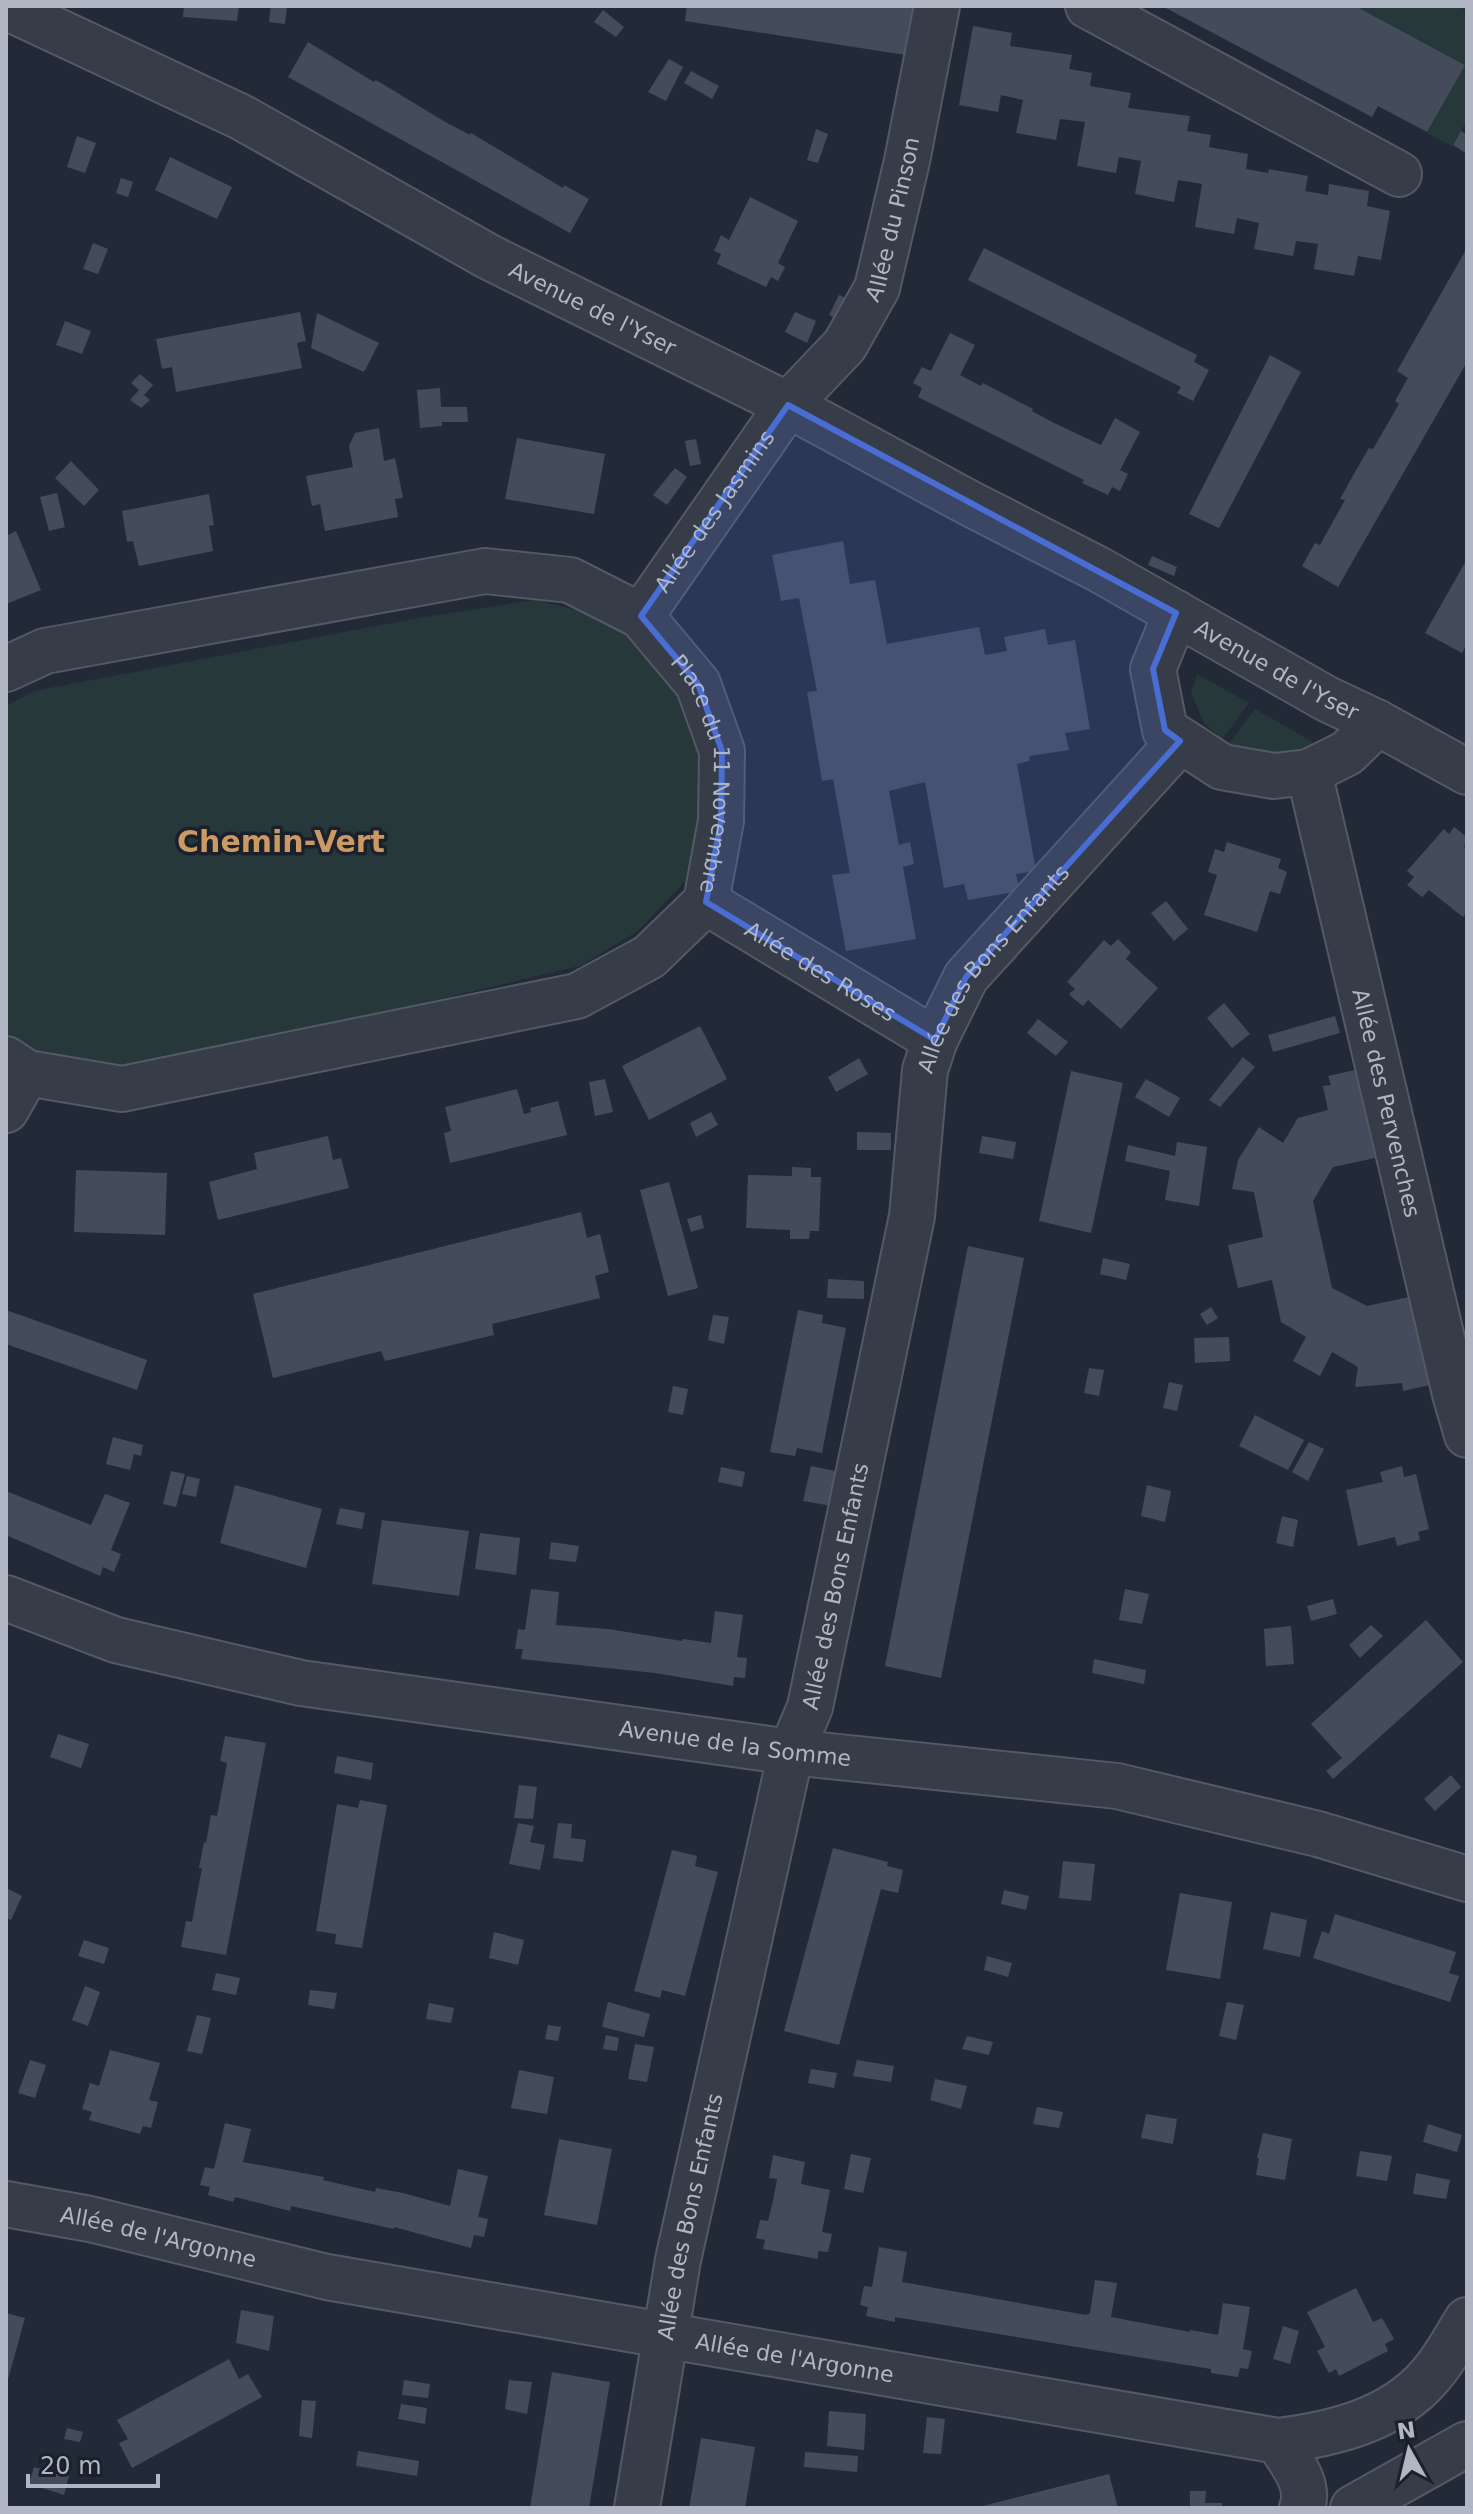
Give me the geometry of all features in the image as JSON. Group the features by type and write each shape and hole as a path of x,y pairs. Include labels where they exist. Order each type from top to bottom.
{"street":[{"name":"Allée du Pinson","path":"788,405 845,345 877,288 907,161 937,6"},
{"path":"1088,6 1399,174"},
{"name":"Avenue de l'Yser","path":"6,7 241,117 489,257 788,405 1467,772"},
{"name":"Allée des Jasmins","path":"641,616 788,405"},
{"name":"Place du 11 Novembre","path":"6,669 45,651 485,571 570,580 641,616 698,684 722,751 721,821 706,902 649,957 577,996 122,1089 13,1081"},
{"name":"Avenue de l'Yser","path":"1176,613 1153,669 1165,730 1222,767 1274,776 1309,772 1347,753 1378,723"},
{"name":"Allée des Bons Enfants","path":"637,2508 681,2245 791,1752 810,1707 855,1501 912,1216 925,1070 935,1040 966,977 1180,741"},
{"name":"Allée des Pervenches","path":"1309,772 1467,1435"},
{"name":"Allée des Roses","path":"706,902 935,1040"},
{"name":"Avenue de la Somme","path":"6,1598 116,1640 301,1683 791,1752 1117,1786 1318,1834 1467,1879"},
{"name":"Allée de l'Argonne","path":"6,2204 90,2219 327,2277 1278,2441 1323,2435 1396,2408 1430,2377 1467,2320"},
{"path":"1278,2441 1303,2481 1302,2508"},
{"path":"1353,2508 1467,2444"}],"highlighted area":[{"path":"788,405 1176,613 1153,669 1165,730 1180,741 966,977 935,1040 706,902 721,821 722,751 698,684 641,616"}],"shaded area":[{"path":"1355,6 1457,6 1467,11 1467,120 1452,146 1427,133 1464,64"},
{"path":"536,600 630,624 698,724 704,785 688,878 639,930 580,966 126,1073 19,1052 6,1040 6,706 34,691 424,617"},
{"path":"1197,674 1249,703 1222,739 1204,723 1191,693"},
{"path":"1255,709 1323,748 1254,759 1228,745"}],"building":[{"path":"184,6 239,6 237,21 183,17"},
{"path":"271,6 287,6 285,24 269,22"},
{"path":"687,6 926,6 912,56 685,21"},
{"path":"1162,6 1355,6 1465,65 1427,132 1378,106 1372,117"},
{"path":"603,10 624,27 616,37 594,22"},
{"path":"973,26 1012,33 1010,46 1072,55 1069,69 1092,73 1090,86 1131,93 1128,108 1190,116 1187,131 1211,135 1209,147 1248,154 1246,169 1268,173 1269,169 1308,176 1305,191 1328,195 1329,184 1369,191 1367,206 1390,211 1381,260 1358,256 1354,276 1314,269 1318,244 1296,241 1293,256 1254,249 1259,223 1237,218 1234,234 1195,227 1202,184 1178,180 1174,202 1135,194 1141,161 1119,157 1116,173 1077,166 1085,122 1060,119 1056,140 1016,133 1023,100 1001,95 998,112 959,105"},
{"path":"308,42 563,188 564,185 589,199 570,233 288,77"},
{"path":"669,59 683,67 666,101 648,92"},
{"path":"691,71 719,86 712,99 684,83"},
{"path":"816,129 828,134 818,163 807,160"},
{"path":"1461,131 1467,135 1467,154 1453,145"},
{"path":"77,136 96,143 85,173 67,167"},
{"path":"170,157 232,187 217,219 155,190"},
{"path":"121,178 133,182 128,197 116,193"},
{"path":"750,197 798,221 778,263 785,267 778,281 771,277 766,287 717,264 721,254 714,251 721,235 729,240"},
{"path":"93,243 108,249 98,274 83,269"},
{"path":"984,248 1197,355 1194,362 1209,370 1193,401 1177,393 1181,387 968,280"},
{"path":"1467,248 1467,362 1338,587 1302,566 1315,543 1320,545 1345,500 1340,499 1355,472 1369,448 1373,449 1399,404 1395,401 1408,378 1397,371"},
{"path":"839,295 857,303 837,319 829,315"},
{"path":"300,312 306,341 297,343 302,368 176,392 172,367 162,369 156,339"},
{"path":"795,312 816,321 807,343 785,332"},
{"path":"317,313 379,343 364,372 311,348"},
{"path":"65,321 91,331 82,354 56,345"},
{"path":"950,333 975,345 960,375 981,386 983,383 1101,445 1115,418 1140,432 1120,470 1128,474 1120,491 1112,487 1108,495 1082,483 1084,480 918,397 922,388 913,383 922,367 931,371"},
{"path":"1270,355 1301,372 1219,528 1189,514"},
{"path":"140,374 153,385 144,395 150,400 141,408 130,400 139,390 131,383"},
{"path":"440,388 441,407 467,407 468,422 442,422 442,426 420,428 417,390"},
{"path":"379,428 384,461 395,458 403,498 395,499 398,517 325,531 320,504 312,506 306,476 353,467 349,446 355,433"},
{"path":"517,438 605,454 594,514 505,499"},
{"path":"696,439 701,464 690,466 685,441"},
{"path":"71,461 99,490 84,506 55,478"},
{"path":"675,468 687,477 667,505 653,495"},
{"path":"57,493 65,527 49,531 40,497"},
{"path":"209,494 214,525 209,526 213,551 139,566 133,541 127,542 122,511"},
{"path":"16,531 41,590 6,604 6,536"},
{"path":"843,541 850,584 875,580 887,644 979,627 985,655 1007,651 1004,637 1045,629 1048,645 1075,640 1090,729 1065,733 1069,750 1030,756 1029,761 1017,764 1036,871 1016,874 1020,891 968,900 964,884 944,888 925,782 889,791 899,845 910,842 914,864 903,867 916,939 846,951 832,875 850,873 833,779 822,781 807,692 817,691 799,598 781,601 772,555"},
{"path":"1152,556 1177,567 1174,576 1148,565"},
{"path":"1467,559 1467,644 1462,653 1425,633"},
{"path":"1454,827 1467,837 1464,847 1467,849 1467,912 1463,917 1429,890 1422,897 1407,885 1414,877 1407,871 1444,829 1449,834"},
{"path":"1227,842 1281,859 1278,868 1287,872 1280,894 1270,891 1257,932 1204,915 1217,875 1208,872 1215,849 1224,852"},
{"path":"1166,901 1188,929 1174,941 1151,913"},
{"path":"1118,939 1131,952 1126,959 1158,988 1121,1029 1088,1000 1083,1006 1074,999 1069,994 1075,989 1067,982 1104,940 1111,946"},
{"path":"1224,1003 1250,1034 1232,1048 1207,1018"},
{"path":"1335,1016 1340,1033 1273,1052 1268,1035"},
{"path":"1038,1019 1068,1042 1056,1056 1027,1033"},
{"path":"700,1026 727,1079 649,1120 622,1066"},
{"path":"1243,1057 1255,1067 1220,1107 1209,1100"},
{"path":"859,1058 868,1074 836,1092 828,1077"},
{"path":"1355,1070 1375,1158 1333,1167 1313,1201 1332,1288 1367,1306 1409,1297 1430,1385 1403,1391 1402,1383 1355,1387 1358,1367 1332,1352 1320,1376 1293,1361 1306,1337 1281,1322 1272,1280 1238,1288 1228,1245 1263,1237 1254,1192 1232,1189 1238,1160 1259,1127 1283,1143 1298,1118 1328,1110 1323,1086 1331,1085 1328,1076"},
{"path":"1071,1071 1123,1083 1091,1233 1039,1221"},
{"path":"605,1079 613,1112 595,1116 589,1082"},
{"path":"1146,1079 1180,1098 1169,1117 1135,1097"},
{"path":"517,1089 524,1114 531,1112 530,1108 558,1101 567,1135 450,1163 444,1133 451,1131 445,1107"},
{"path":"711,1112 718,1125 696,1137 690,1123"},
{"path":"857,1132 891,1133 891,1150 857,1150"},
{"path":"328,1136 333,1160 341,1158 349,1188 218,1220 209,1182 257,1169 254,1153"},
{"path":"982,1136 1016,1142 1013,1159 979,1153"},
{"path":"1177,1142 1207,1147 1199,1206 1165,1200 1170,1171 1125,1161 1128,1145 1175,1156"},
{"path":"792,1167 811,1168 811,1177 821,1177 819,1231 810,1231 809,1239 790,1239 790,1230 746,1228 748,1175 792,1176"},
{"path":"76,1170 167,1173 165,1235 74,1232"},
{"path":"669,1182 698,1288 668,1296 640,1190"},
{"path":"581,1212 587,1238 600,1234 609,1272 595,1276 600,1298 492,1324 494,1335 385,1361 381,1351 273,1378 253,1294"},
{"path":"701,1215 704,1228 691,1232 687,1219"},
{"path":"968,1246 1024,1258 941,1678 885,1666"},
{"path":"1103,1258 1130,1264 1126,1280 1100,1274"},
{"path":"828,1279 864,1281 864,1299 827,1298"},
{"path":"1211,1307 1218,1318 1207,1325 1200,1314"},
{"path":"6,1310 147,1360 137,1390 6,1344"},
{"path":"798,1310 823,1315 822,1323 846,1328 822,1453 797,1448 795,1456 770,1452"},
{"path":"713,1315 729,1317 724,1344 708,1340"},
{"path":"1229,1337 1230,1361 1195,1363 1194,1338"},
{"path":"1089,1368 1104,1370 1099,1396 1084,1393"},
{"path":"1169,1382 1183,1385 1177,1411 1163,1408"},
{"path":"673,1386 688,1389 683,1415 668,1412"},
{"path":"1255,1415 1304,1440 1288,1470 1239,1446"},
{"path":"113,1437 143,1445 141,1456 134,1454 130,1470 106,1464"},
{"path":"1309,1442 1324,1449 1308,1481 1292,1472"},
{"path":"811,1466 845,1473 838,1507 803,1501"},
{"path":"1402,1466 1404,1477 1416,1474 1429,1529 1418,1532 1420,1540 1397,1546 1395,1537 1358,1546 1346,1490 1383,1482 1380,1472"},
{"path":"721,1467 745,1472 742,1487 718,1482"},
{"path":"171,1471 185,1474 176,1507 163,1504"},
{"path":"187,1476 200,1479 196,1497 182,1494"},
{"path":"235,1485 322,1509 306,1568 220,1543"},
{"path":"1147,1485 1171,1491 1165,1522 1141,1516"},
{"path":"6,1491 91,1525 105,1494 130,1503 111,1550 121,1554 114,1572 103,1567 100,1576 6,1535"},
{"path":"340,1508 365,1513 362,1529 336,1524"},
{"path":"1282,1516 1298,1520 1293,1547 1276,1543"},
{"path":"382,1520 469,1531 459,1596 372,1584"},
{"path":"480,1533 520,1538 516,1575 475,1569"},
{"path":"551,1542 579,1546 576,1562 549,1559"},
{"path":"531,1589 559,1592 556,1625 608,1629 682,1641 711,1643 715,1611 743,1615 737,1657 747,1658 745,1678 734,1677 733,1686 655,1673 521,1659 523,1649 515,1649 518,1629 525,1630"},
{"path":"1125,1589 1149,1594 1142,1624 1119,1620"},
{"path":"1333,1599 1337,1614 1311,1621 1307,1606"},
{"path":"1426,1620 1463,1662 1333,1779 1326,1771 1342,1758 1311,1724"},
{"path":"1371,1625 1383,1636 1360,1658 1349,1645"},
{"path":"1291,1626 1294,1664 1266,1666 1264,1629"},
{"path":"1094,1659 1146,1670 1144,1684 1092,1673"},
{"path":"58,1734 89,1744 81,1768 50,1757"},
{"path":"225,1736 266,1743 226,1955 181,1947 186,1921 192,1922 202,1868 199,1868 211,1815 217,1816 227,1763 220,1761"},
{"path":"337,1756 373,1763 371,1780 334,1773"},
{"path":"1451,1775 1461,1787 1435,1811 1424,1799"},
{"path":"519,1785 537,1787 533,1819 514,1818"},
{"path":"360,1800 387,1805 362,1948 335,1944 336,1934 316,1931 337,1804 358,1808"},
{"path":"518,1823 534,1826 530,1842 545,1845 540,1870 509,1864"},
{"path":"558,1823 572,1824 571,1838 586,1840 583,1862 553,1858"},
{"path":"833,1848 888,1862 887,1866 903,1870 898,1893 881,1889 839,2045 784,2031"},
{"path":"672,1850 697,1856 695,1866 718,1872 685,1996 662,1990 660,1998 634,1991"},
{"path":"1063,1861 1095,1864 1091,1901 1059,1898"},
{"path":"6,1888 22,1896 11,1920 6,1918"},
{"path":"1004,1890 1029,1896 1026,1910 1001,1904"},
{"path":"1180,1893 1232,1902 1220,1979 1166,1970"},
{"path":"1271,1912 1307,1920 1300,1957 1263,1949"},
{"path":"1335,1914 1456,1952 1449,1973 1459,1976 1450,2002 1313,1958 1322,1931 1329,1934"},
{"path":"494,1932 524,1940 518,1965 489,1958"},
{"path":"84,1940 109,1948 104,1964 78,1956"},
{"path":"987,1956 1012,1963 1008,1977 984,1970"},
{"path":"216,1973 240,1978 236,1995 212,1990"},
{"path":"85,1986 100,1992 88,2026 72,2020"},
{"path":"310,1990 337,1993 334,2009 308,2005"},
{"path":"608,2002 650,2014 644,2037 602,2027"},
{"path":"1227,2002 1244,2005 1236,2040 1219,2036"},
{"path":"429,2003 454,2008 451,2023 426,2019"},
{"path":"197,2015 211,2018 202,2054 187,2051"},
{"path":"548,2025 561,2027 558,2041 545,2039"},
{"path":"606,2035 619,2038 617,2051 603,2049"},
{"path":"967,2036 993,2042 989,2055 962,2049"},
{"path":"635,2044 654,2047 647,2082 628,2079"},
{"path":"110,2050 160,2063 149,2100 158,2102 151,2128 143,2126 140,2134 89,2120 92,2112 82,2109 90,2083 99,2086"},
{"path":"30,2060 46,2065 35,2098 18,2093"},
{"path":"857,2060 894,2066 891,2082 853,2076"},
{"path":"811,2069 837,2073 834,2088 808,2083"},
{"path":"519,2070 554,2077 547,2114 511,2108"},
{"path":"935,2079 967,2086 961,2109 930,2100"},
{"path":"1037,2107 1063,2112 1059,2128 1033,2124"},
{"path":"1146,2114 1177,2119 1173,2144 1141,2138"},
{"path":"225,2123 251,2129 243,2162 324,2177 323,2180 375,2192 376,2188 403,2193 450,2206 458,2169 488,2176 478,2217 488,2219 484,2237 474,2235 471,2248 394,2227 291,2206 290,2211 235,2197 233,2202 208,2195 210,2187 200,2185 205,2167 214,2169"},
{"path":"1428,2124 1462,2135 1457,2152 1423,2142"},
{"path":"1263,2133 1292,2139 1285,2180 1256,2175"},
{"path":"559,2139 612,2149 597,2225 544,2215"},
{"path":"1360,2151 1392,2156 1387,2181 1356,2176"},
{"path":"851,2154 871,2158 863,2193 844,2189"},
{"path":"773,2155 805,2162 801,2184 830,2190 822,2232 832,2234 828,2252 818,2251 818,2259 763,2249 765,2240 756,2238 760,2220 768,2221 773,2201 777,2179 769,2178"},
{"path":"1416,2173 1450,2180 1446,2199 1413,2194"},
{"path":"879,2247 907,2252 902,2282 1086,2315 1090,2313 1095,2280 1117,2283 1111,2317 1190,2332 1218,2335 1223,2303 1250,2307 1243,2349 1252,2351 1248,2369 1240,2368 1238,2377 1211,2373 1211,2369 895,2317 895,2322 866,2316 868,2307 860,2305 864,2286 872,2287"},
{"path":"1356,2288 1373,2322 1382,2318 1394,2339 1385,2344 1388,2351 1339,2376 1336,2369 1329,2373 1317,2351 1325,2347 1307,2312"},
{"path":"241,2310 274,2316 269,2351 236,2343"},
{"path":"6,2313 25,2318 7,2383 6,2383"},
{"path":"1283,2326 1299,2331 1290,2364 1273,2359"},
{"path":"229,2359 239,2379 248,2374 262,2397 132,2468 119,2443 128,2439 117,2420"},
{"path":"552,2372 610,2382 589,2508 530,2508"},
{"path":"404,2380 430,2384 428,2398 402,2395"},
{"path":"509,2380 532,2382 527,2414 505,2409"},
{"path":"302,2400 316,2401 312,2438 299,2436"},
{"path":"401,2404 427,2408 425,2424 398,2419"},
{"path":"829,2411 866,2414 864,2450 827,2446"},
{"path":"927,2417 945,2419 941,2454 923,2453"},
{"path":"67,2428 83,2432 80,2442 64,2439"},
{"path":"701,2438 755,2447 745,2508 689,2508"},
{"path":"358,2451 419,2461 417,2476 356,2466"},
{"path":"805,2452 858,2456 857,2472 804,2467"},
{"path":"34,2467 69,2476 64,2495 29,2484"},
{"path":"1109,2474 1118,2508 979,2508 979,2507"},
{"path":"1190,2491 1206,2491 1205,2503 1222,2503 1222,2508 1190,2508"}],"district":[{"name":"Chemin-Vert","path":"281,842"}]}
